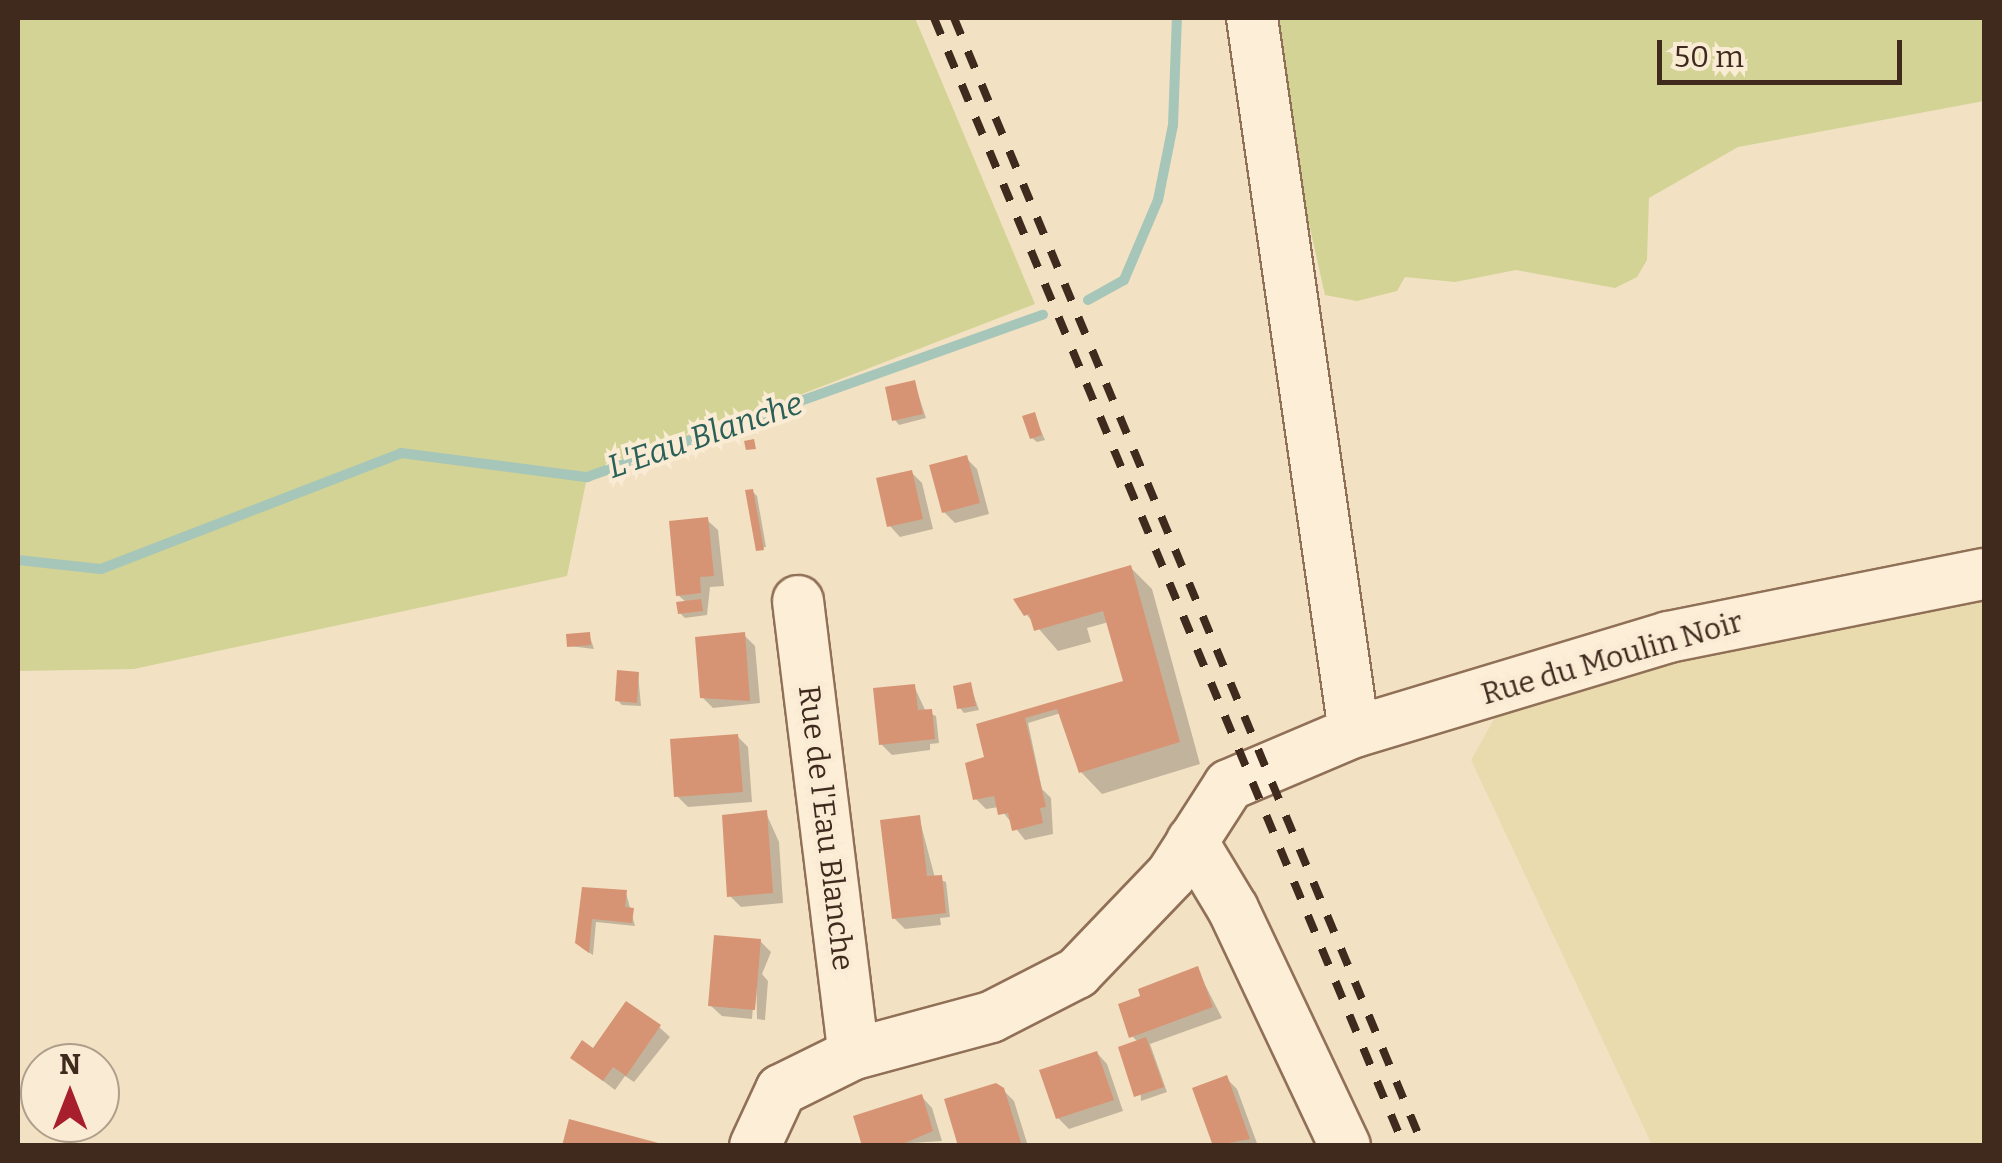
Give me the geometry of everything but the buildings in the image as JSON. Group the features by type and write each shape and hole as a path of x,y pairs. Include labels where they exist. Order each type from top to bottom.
{"street":[{"path":"1252,18 1354,732"},
{"name":"Rue du Moulin Noir","path":"755,1146 781,1090 854,1054 990,1017 1078,973 1148,902 1192,841 1219,793 1250,776 1354,732 1668,637 1984,574"},
{"name":"Rue de l'Eau Blanche","path":"798,601 854,1054"},
{"path":"1192,841 1233,909 1345,1146"}],"shaded area":[{"path":"1984,592 1984,1145 1652,1145 1471,760 1502,705 1656,658"}],"green space":[{"path":"18,18 915,18 1035,304 587,477 567,576 134,669 18,671"},
{"path":"1263,18 1984,18 1984,101 1738,147 1649,198 1647,260 1637,277 1615,288 1516,270 1455,282 1405,277 1397,291 1357,301 1325,295"}],"waterway":[{"name":"L'Eau Blanche","path":"1088,300 1124,280 1158,200 1173,125 1177,18"},
{"name":"L'Eau Blanche","path":"18,560 101,569 401,453 587,477 1043,315"}],"railway":[{"path":"934,18 1404,1146"},
{"path":"954,18 1423,1146"}]}
